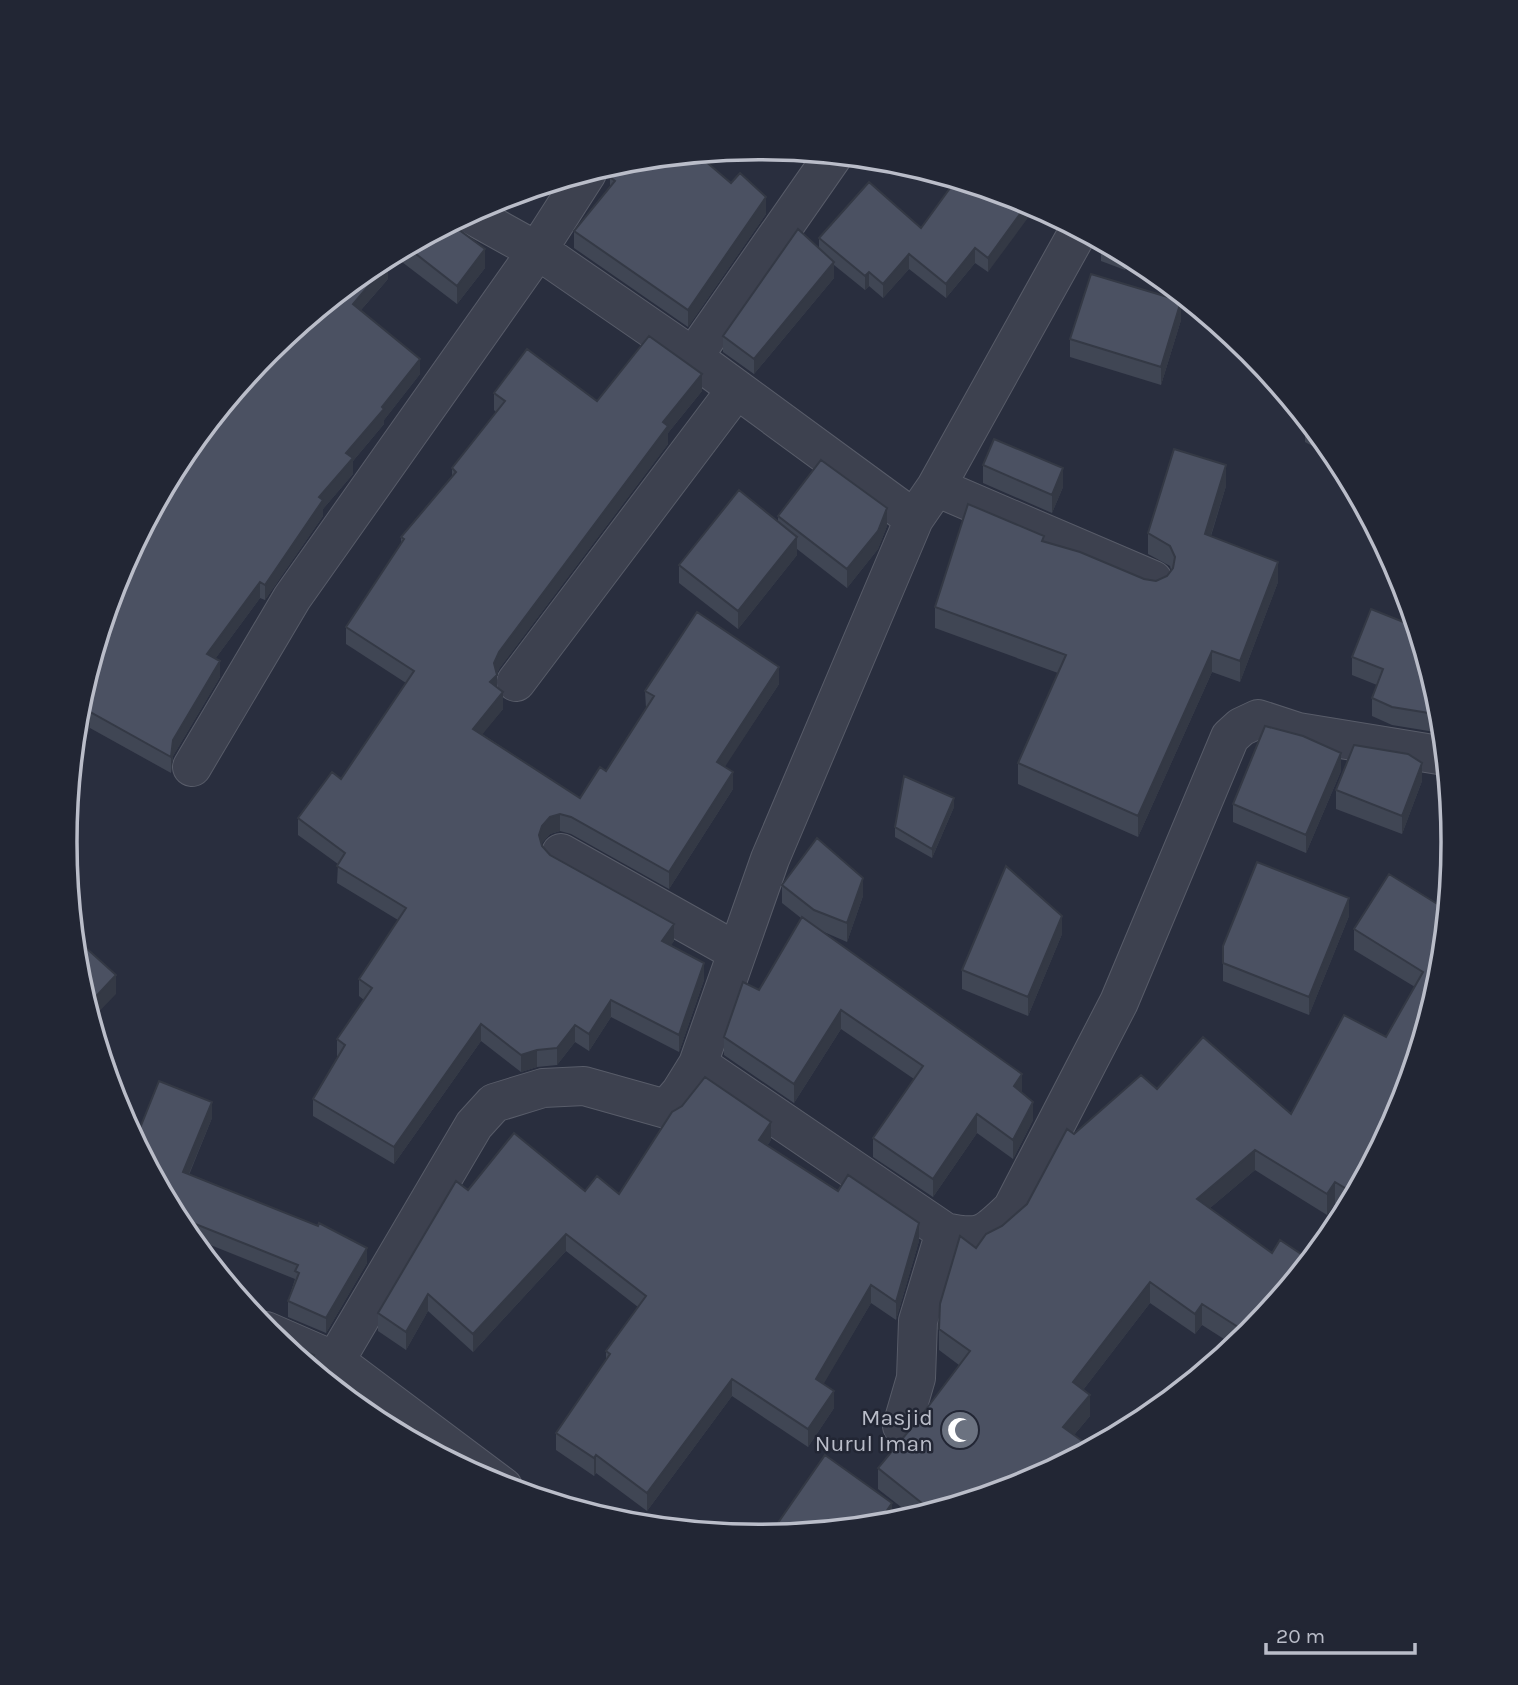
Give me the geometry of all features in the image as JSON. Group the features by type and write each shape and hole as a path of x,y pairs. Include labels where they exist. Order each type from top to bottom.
{"street":[{"path":"693,357 827,164"},
{"path":"192,767 292,598 537,251 579,185"},
{"path":"481,220 537,251 693,357 914,519"},
{"path":"335,1361 474,1125 494,1103 543,1088 584,1086 666,1109 680,1093 698,1064 770,859 914,519 936,487 1074,238"},
{"path":"516,682 736,390"},
{"path":"936,487 1153,580"},
{"path":"698,1064 945,1232 968,1237 988,1231 1012,1209 1119,1002 1230,737 1241,727 1258,719 1298,732 1435,754"},
{"path":"561,853 737,952"},
{"path":"902,1426 916,1378 918,1321 945,1232"},
{"path":"298,1345 335,1361 462,1456"}],"building":[{"path":"707,163 731,183 740,173 766,197 688,310 574,231 615,181 611,177 670,166"},
{"path":"869,182 921,228 950,188 1021,213 988,258 975,248 946,284 909,254 883,284 869,272 865,276 819,238"},
{"path":"798,229 834,262 754,359 723,336"},
{"path":"459,230 485,249 457,286 415,254"},
{"path":"1091,274 1169,297 1180,306 1161,367 1070,339"},
{"path":"374,279 353,304 420,359 382,407 384,409 346,453 353,458 319,497 323,500 265,585 260,582 207,654 220,661 173,740 171,757 90,712 100,666 129,582 168,501 192,464 218,427 277,360 309,330"},
{"path":"649,336 702,374 663,422 668,426 499,652 494,663 497,675 490,682 503,692 473,729 580,798 600,767 606,771 654,696 645,691 697,612 779,667 717,762 733,772 669,872 571,817 560,814 550,817 542,826 539,835 542,846 550,855 674,924 662,941 704,963 679,1035 611,1000 589,1034 575,1025 557,1048 521,1055 481,1024 394,1147 313,1099 345,1045 337,1039 372,988 359,979 406,908 337,866 345,853 298,818 332,772 341,779 414,671 346,627 404,539 401,537 456,472 452,468 505,401 494,393 527,349 597,401"},
{"path":"994,439 1063,468 1052,495 983,465"},
{"path":"1174,449 1226,465 1205,534 1278,562 1240,661 1212,651 1138,816 1018,763 1066,655 935,607 968,504 1044,536 1042,541 1080,552 1144,579 1156,581 1167,576 1173,568 1175,557 1170,546 1148,533"},
{"path":"821,460 887,508 878,531 847,569 778,516"},
{"path":"739,490 797,537 738,611 679,565"},
{"path":"1371,609 1405,623 1429,713 1392,707 1372,698 1383,669 1352,657"},
{"path":"1265,726 1303,736 1341,753 1306,835 1233,804"},
{"path":"1354,745 1408,754 1422,763 1402,816 1336,790"},
{"path":"904,776 954,798 932,849 895,827"},
{"path":"817,838 863,878 847,923 814,910 782,885"},
{"path":"1257,862 1349,898 1309,997 1223,963 1223,946"},
{"path":"1006,866 1062,916 1028,997 962,970"},
{"path":"1389,874 1438,904 1428,976 1405,1062 1371,1144 1350,1184 1347,1189 1335,1182 1327,1194 1255,1150 1197,1199 1272,1253 1280,1240 1302,1255 1272,1292 1239,1327 1202,1304 1195,1314 1150,1282 1073,1382 1090,1395 1063,1427 1084,1442 1020,1473 923,1504 878,1468 970,1351 939,1329 940,1304 960,1236 976,1248 986,1234 1002,1226 1027,1204 1067,1129 1074,1134 1141,1075 1157,1089 1203,1037 1291,1114 1344,1015 1386,1037 1423,972 1354,929"},
{"path":"802,917 1022,1074 1014,1086 1033,1102 1013,1140 977,1114 933,1179 873,1138 923,1066 841,1010 794,1084 724,1037 743,982 759,990"},
{"path":"85,947 116,975 95,997"},
{"path":"705,1077 771,1122 759,1140 838,1191 848,1175 919,1223 896,1302 871,1285 816,1379 834,1391 808,1429 732,1379 647,1493 596,1455 594,1458 556,1433 610,1354 606,1351 646,1296 566,1234 473,1334 428,1294 406,1332 378,1313 456,1181 468,1190 514,1133 585,1191 597,1176 619,1194 672,1112 682,1106"},
{"path":"159,1081 212,1102 183,1172 318,1226 319,1223 367,1248 326,1318 288,1301 299,1273 295,1271 298,1265 194,1223 168,1184 140,1128"},
{"path":"825,1455 892,1503 886,1512 848,1519 777,1524"}],"place":[{"name":"Masjid Nurul Iman","path":"960,1430"}]}
